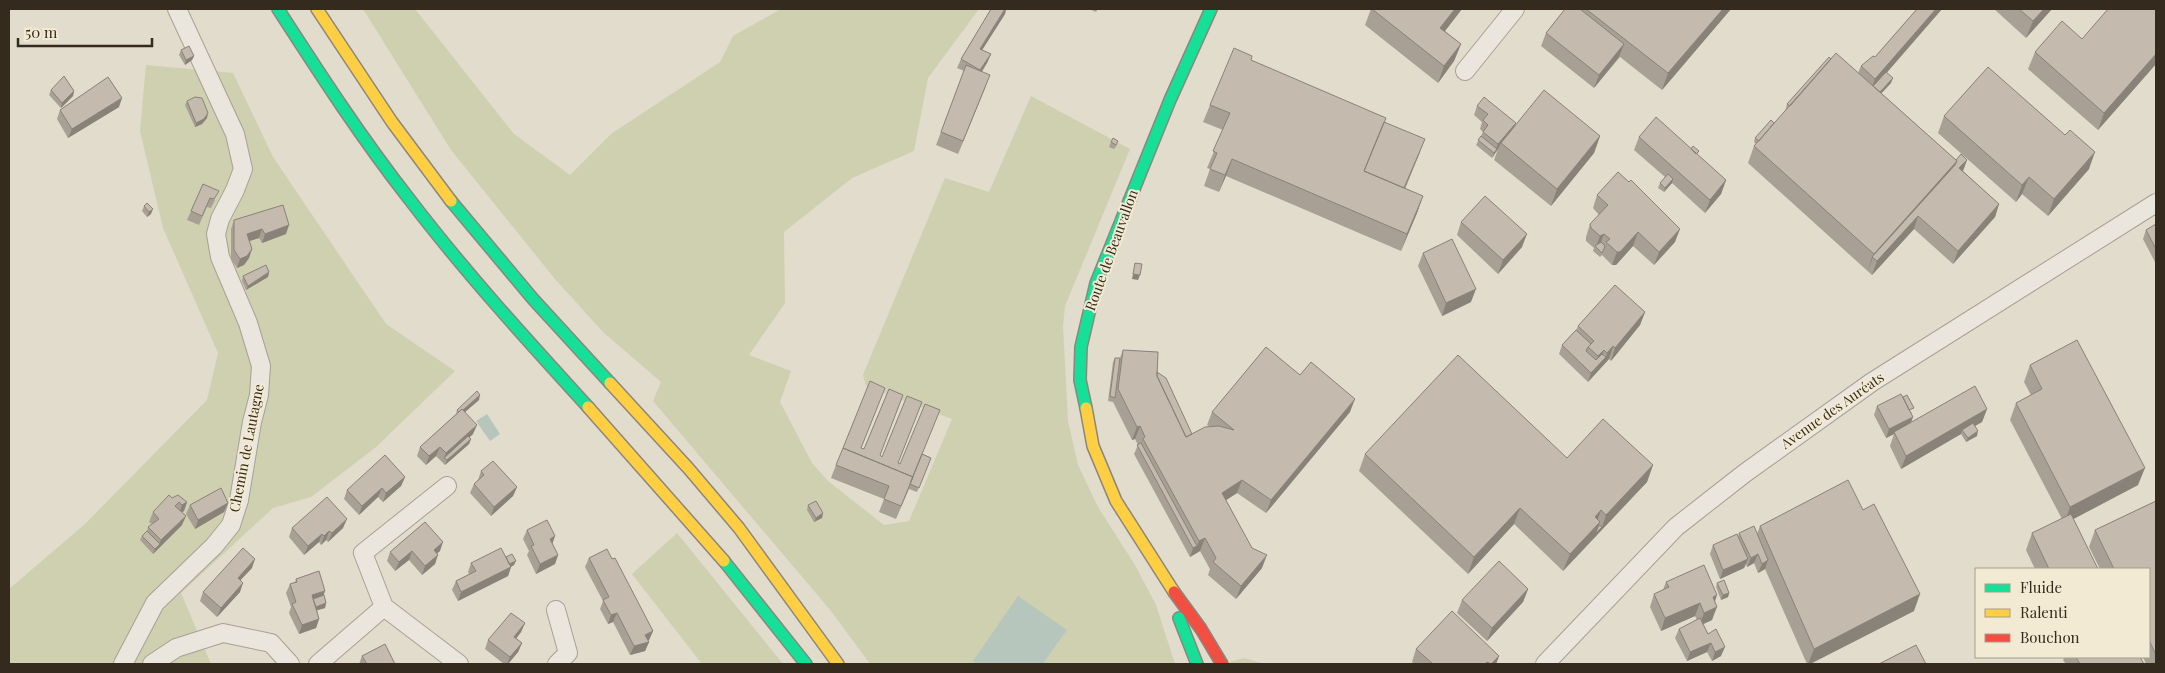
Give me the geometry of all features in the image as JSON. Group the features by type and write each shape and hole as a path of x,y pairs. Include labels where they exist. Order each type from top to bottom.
{"main road":[{"path":"278,9 322,80 402,192 508,319 697,528 778,626 806,664"},
{"path":"317,9 342,51 393,124 479,235 533,299 805,599"},
{"name":"Route de Beauvallon","path":"1163,577 1116,500 1093,446 1080,380 1081,347 1096,283 1170,100 1211,9"},
{"path":"739,528 838,664"},
{"path":"1163,577 1198,664"},
{"path":"1163,577 1201,629 1222,664"}],"street":[{"name":"Chemin de Lautagne","path":"123,664 155,602 214,546 230,525 239,500 252,422 259,395 261,366 248,323 220,257 216,234 220,219 235,190 243,169 235,134 177,9"},
{"path":"1465,71 1515,9"},
{"name":"Avenue des Auréats","path":"1545,664 1676,527 1784,444 1902,362 2156,202"},
{"path":"447,486 363,553 384,607 460,664"},
{"path":"318,664 384,607"},
{"path":"556,610 568,653 557,664"},
{"path":"152,664 176,648 223,633 271,643 290,664"}],"green space":[{"path":"363,9 415,9 514,134 570,175 611,134 720,62 733,36 781,9 979,9 928,78 914,151 852,178 784,232 785,303 749,355 791,371 780,402 812,463 828,481 884,525 909,521 952,419 866,386 863,375 945,178 989,192 1031,96 1130,149 1065,306 1063,326 1068,421 1078,465 1098,507 1135,565 1156,605 1175,664 1043,664 1067,630 974,661 977,664 870,664 831,611 653,401 661,382 603,332 555,279 451,150"},
{"path":"146,65 233,73 273,157 386,324 455,371 376,447 311,497 273,508 181,593 211,664 9,664 9,589 85,524 207,400 218,353 163,228 140,131"},
{"path":"677,533 783,664 702,664 632,574"},
{"path":"1244,658 1265,664 1231,664 1230,662"}],"shaded area":[{"path":"487,414 500,434 490,441 476,421"},
{"path":"1018,596 1067,630 1043,664 977,664 973,661"}],"building":[{"path":"991,9 1005,9 980,49 991,54 980,70 961,59"},
{"path":"1372,9 1455,9 1440,28 1461,44 1444,66"},
{"path":"1565,9 1580,9 1624,44 1599,75 1546,33"},
{"path":"1586,9 1723,9 1668,73"},
{"path":"1917,9 1936,9 1875,79 1861,66 1873,56 1875,57"},
{"path":"2019,9 2044,9 2033,21"},
{"path":"2108,9 2156,9 2156,54 2104,113 2035,52 2062,21 2082,39"},
{"path":"189,46 194,56 186,60 181,50"},
{"path":"1234,48 1252,56 1251,60 1386,118 1364,171 1423,196 1407,234 1232,159 1225,175 1210,169 1217,153 1213,151 1230,113 1210,105"},
{"path":"1836,53 1957,161 1874,254 1754,146"},
{"path":"1829,57 1831,59 1790,106 1787,104"},
{"path":"966,65 990,75 963,141 941,132"},
{"path":"1988,67 2065,135 2070,130 2095,152 2054,199 2029,177 2022,185 1944,116"},
{"path":"1886,72 1893,78 1880,92 1873,86"},
{"path":"64,76 74,91 62,103 51,90"},
{"path":"108,77 122,98 72,129 60,110"},
{"path":"1544,90 1600,136 1557,189 1501,143"},
{"path":"195,97 202,98 208,113 204,119 196,123 187,101"},
{"path":"1484,97 1516,123 1498,144 1483,132 1488,125 1483,120 1488,114 1477,106"},
{"path":"1656,117 1726,180 1710,200 1639,137"},
{"path":"1771,120 1774,123 1759,141 1755,138"},
{"path":"1384,122 1425,139 1404,188 1364,171"},
{"path":"1481,136 1497,149 1494,153 1478,140"},
{"path":"1113,138 1118,141 1116,145 1111,142"},
{"path":"1693,146 1699,151 1696,154 1691,149"},
{"path":"1961,154 1967,160 1959,168 1999,204 1958,251 1918,216 1877,261 1872,257 1955,165 1956,160"},
{"path":"1618,172 1629,182 1631,180 1680,229 1659,252 1638,232 1620,252 1617,252 1606,242 1610,239 1604,234 1600,236 1591,228 1590,224 1608,205 1597,195"},
{"path":"1668,174 1673,179 1665,188 1660,183"},
{"path":"203,184 219,191 214,199 210,198 202,216 191,211"},
{"path":"1485,196 1527,234 1503,260 1461,222"},
{"path":"147,203 153,209 149,212 144,206"},
{"path":"283,205 289,225 265,234 262,229 247,234 252,249 247,256 240,259 234,250 234,220"},
{"path":"2156,224 2156,249 2146,230"},
{"path":"1452,239 1476,289 1446,303 1423,253"},
{"path":"1601,242 1605,246 1602,253 1595,246"},
{"path":"1135,263 1142,264 1140,275 1133,274"},
{"path":"266,265 269,272 248,286 243,276"},
{"path":"1615,285 1645,312 1615,348 1613,346 1607,353 1604,350 1598,356 1588,347 1594,341 1578,326"},
{"path":"1576,330 1591,344 1586,351 1596,360 1602,354 1606,357 1591,373 1562,345"},
{"path":"2077,340 2145,468 2070,507 2016,403 2042,389 2030,365"},
{"path":"1266,347 1300,375 1311,362 1355,399 1271,500 1242,480 1222,493 1252,548 1267,555 1241,586 1213,562 1216,558 1205,538 1199,541 1143,439 1145,437 1140,426 1137,427 1118,389 1123,350 1158,352 1157,376 1186,437 1205,427 1219,426 1234,430 1212,412"},
{"path":"1458,355 1567,458 1603,419 1653,465 1606,515 1601,510 1595,517 1600,522 1570,554 1520,508 1474,557 1365,454"},
{"path":"1115,358 1120,358 1115,398 1110,396"},
{"path":"1157,372 1166,378 1192,434 1186,437 1157,376"},
{"path":"870,381 885,388 861,448 864,449 889,389 903,395 880,455 882,457 907,396 922,402 898,463 900,464 925,404 940,410 913,477 843,448"},
{"path":"1975,386 1987,409 1906,456 1894,432"},
{"path":"477,391 480,395 459,412 457,410"},
{"path":"1901,394 1913,417 1889,429 1877,406"},
{"path":"1907,395 1914,408 1909,410 1903,397"},
{"path":"462,409 477,425 446,453 440,447 429,456 420,447"},
{"path":"1973,423 1978,431 1968,438 1962,430"},
{"path":"468,436 471,439 447,460 444,458"},
{"path":"1141,443 1197,546 1193,548 1137,445"},
{"path":"843,448 913,477 901,506 884,499 889,486 836,465"},
{"path":"922,454 931,458 919,488 910,484"},
{"path":"385,455 405,477 386,493 382,488 362,506 347,490"},
{"path":"493,461 517,487 494,507 474,484 484,475 481,471"},
{"path":"1848,480 1863,510 1874,504 1920,594 1814,649 1760,526"},
{"path":"221,488 228,503 198,520 190,505"},
{"path":"169,495 172,498 178,495 187,502 182,505 179,502 175,506 186,516 161,540 148,527 159,519 153,512"},
{"path":"327,497 347,519 332,533 329,531 324,536 322,534 308,546 292,528"},
{"path":"816,501 823,513 816,518 808,505"},
{"path":"2156,501 2156,655 2150,642 2150,568 2114,568 2095,530"},
{"path":"2071,514 2098,568 2049,568 2032,533"},
{"path":"547,520 555,536 550,539 558,555 540,564 531,546 534,545 527,530"},
{"path":"425,522 443,542 434,550 438,555 425,566 412,551 399,562 390,552"},
{"path":"1599,525 1602,527 1595,534"},
{"path":"1754,526 1768,560 1762,564 1758,554 1751,558 1739,533"},
{"path":"147,531 160,544 155,549 142,536"},
{"path":"1737,534 1748,559 1723,570 1713,545"},
{"path":"243,548 255,559 238,578 243,583 221,608 203,592"},
{"path":"501,548 511,567 461,592 456,581 476,571 471,563"},
{"path":"607,549 612,559 615,558 653,631 645,635 649,642 634,646 617,613 611,615 603,600 609,597 589,558"},
{"path":"512,554 516,561 509,564 506,557"},
{"path":"1499,561 1528,589 1492,628 1462,600"},
{"path":"1704,565 1717,595 1713,597 1717,607 1704,613 1700,603 1665,618 1654,594 1669,587 1666,582"},
{"path":"319,571 325,591 312,595 319,619 302,625 292,604 296,602 290,584 297,582 296,579"},
{"path":"1724,580 1729,593 1723,595 1717,583"},
{"path":"324,595 326,603 316,607 313,599"},
{"path":"1452,611 1499,656 1491,664 1487,662 1485,664 1433,664 1416,649"},
{"path":"511,613 525,623 514,637 522,643 510,657 488,640"},
{"path":"1700,618 1708,634 1716,629 1725,647 1715,652 1711,643 1690,652 1679,629"},
{"path":"385,644 395,664 367,664 362,656"},
{"path":"1916,645 1926,664 1879,664"},
{"path":"2077,658 2141,658 2144,664 2080,664"}],"traffic: fast":[{"path":"278,9 358,130 392,177 474,279 588,407"},
{"path":"1086,408 1080,380 1081,347 1096,283 1170,100 1211,9"},
{"path":"451,201 533,299 610,383"},
{"path":"724,561 806,664"},
{"path":"1179,618 1197,664"}],"traffic: slow":[{"path":"317,9 392,122 451,201"},
{"path":"610,383 689,469 739,528 838,664"},
{"path":"588,407 724,561"},
{"path":"1086,408 1093,446 1116,501 1174,592"}],"traffic: jam":[{"path":"1174,592 1201,629 1222,664"}]}
